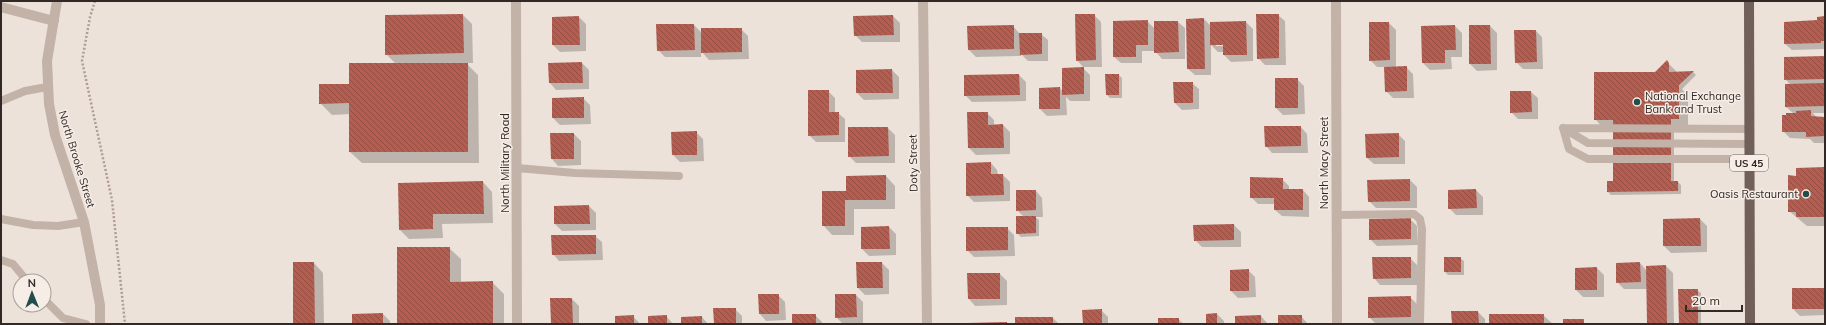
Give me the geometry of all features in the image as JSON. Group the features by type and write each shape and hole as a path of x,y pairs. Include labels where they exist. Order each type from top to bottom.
{"main road":[{"name":"US 45","path":"1749,1 1748,129 1750,324"}],"street":[{"name":"North Brooke Street","path":"58,1 48,49 47,87 53,129 84,222 100,305 100,324"},
{"name":"North Military Road","path":"516,1 517,324"},
{"name":"Doty Street","path":"923,1 927,324"},
{"name":"North Macy Street","path":"1336,1 1337,324"},
{"path":"1,7 54,21"}],"lane":[{"path":"1,101 24,91 47,87"},
{"path":"1563,128 1748,129"},
{"path":"1563,128 1588,143 1749,144"},
{"path":"1563,128 1570,149 1588,159 1749,159"},
{"path":"517,168 575,173 679,176"},
{"path":"1337,215 1414,214 1420,219 1422,229 1420,324"},
{"path":"1,219 33,225 58,226 84,222"},
{"path":"1,260 13,264 20,273"},
{"path":"52,307 63,318 86,324"}],"path":[{"path":"95,1 90,17 82,61 112,200 125,324"}],"building":[{"path":"463,14 464,53 385,55 385,15"},
{"path":"1075,14 1095,14 1096,60 1076,61"},
{"path":"1256,14 1279,14 1279,58 1257,59"},
{"path":"893,15 894,35 854,36 853,16"},
{"path":"579,16 580,45 552,45 552,17"},
{"path":"1825,16 1825,41 1821,41 1821,43 1784,44 1784,22 1817,20 1817,17"},
{"path":"1204,18 1205,69 1187,69 1186,19"},
{"path":"1148,20 1148,45 1136,45 1136,57 1113,57 1113,21"},
{"path":"1154,21 1178,21 1179,52 1154,53"},
{"path":"1246,21 1247,55 1223,55 1223,45 1210,45 1210,22"},
{"path":"1369,22 1389,22 1390,60 1369,61"},
{"path":"656,24 694,24 695,50 657,51"},
{"path":"1014,25 1014,49 968,50 967,26"},
{"path":"1455,25 1456,50 1445,50 1445,63 1422,63 1421,26"},
{"path":"1469,25 1490,25 1491,64 1469,64"},
{"path":"701,28 742,28 742,52 701,53"},
{"path":"1514,30 1536,30 1537,62 1515,63"},
{"path":"1019,33 1042,33 1042,54 1020,55"},
{"path":"1825,56 1825,79 1784,80 1784,57"},
{"path":"1667,60 1669,63 1669,72 1694,71 1679,85 1679,119 1671,119 1671,181 1678,181 1678,191 1607,192 1607,181 1613,181 1613,120 1594,120 1594,72 1655,72"},
{"path":"582,62 583,83 549,83 548,63"},
{"path":"349,63 468,63 468,152 349,152 349,103 319,104 319,84 349,84"},
{"path":"1407,66 1407,91 1385,92 1384,67"},
{"path":"1084,67 1084,94 1062,95 1062,68"},
{"path":"892,69 893,93 856,93 856,70"},
{"path":"1019,74 1020,95 964,96 964,75"},
{"path":"1105,74 1119,74 1119,95 1106,95"},
{"path":"1275,78 1298,78 1298,108 1275,108"},
{"path":"1173,82 1193,82 1193,103 1174,103"},
{"path":"1825,83 1825,106 1785,107 1785,84"},
{"path":"1060,87 1060,109 1039,109 1039,88"},
{"path":"808,90 829,90 829,112 839,112 839,135 808,136"},
{"path":"1510,91 1531,91 1532,112 1510,113"},
{"path":"584,97 584,118 552,118 552,98"},
{"path":"1811,110 1811,116 1825,117 1824,136 1806,137 1806,132 1782,132 1782,115 1786,115 1786,113 1796,113 1796,111"},
{"path":"967,112 988,112 988,125 1003,124 1004,148 968,148"},
{"path":"1264,126 1301,126 1301,146 1265,147"},
{"path":"848,127 888,127 889,156 848,157"},
{"path":"697,131 697,155 672,155 671,132"},
{"path":"550,133 574,133 574,159 551,159"},
{"path":"1399,133 1399,157 1366,158 1365,134"},
{"path":"991,162 991,174 1003,174 1004,195 966,196 966,163"},
{"name":"Oasis Restaurant","path":"1825,167 1825,217 1796,217 1796,212 1788,212 1788,175 1796,176 1796,168"},
{"path":"886,175 886,200 845,200 845,226 822,226 822,191 846,191 846,176"},
{"path":"1250,177 1283,178 1283,189 1303,189 1303,210 1274,210 1274,198 1250,198"},
{"path":"1410,179 1410,201 1368,202 1367,180"},
{"path":"483,181 484,214 433,214 433,229 399,230 398,183"},
{"path":"1476,189 1477,208 1448,209 1448,190"},
{"path":"1016,190 1036,190 1036,210 1016,211"},
{"path":"589,205 590,224 554,224 554,206"},
{"path":"1016,216 1036,216 1036,233 1016,234"},
{"path":"1411,218 1411,239 1369,240 1369,219"},
{"path":"1700,218 1701,246 1663,246 1663,219"},
{"path":"1234,224 1234,240 1194,241 1193,225"},
{"path":"889,226 890,249 861,249 861,227"},
{"path":"966,227 1008,227 1008,250 966,251"},
{"path":"551,235 596,235 596,254 552,255"},
{"path":"397,247 450,247 450,282 493,281 493,324 397,324"},
{"path":"1372,257 1411,257 1411,278 1373,279"},
{"path":"1444,257 1461,257 1461,272 1444,272"},
{"path":"293,262 314,262 315,324 293,324"},
{"path":"856,262 882,262 883,288 857,288"},
{"path":"1640,262 1641,282 1616,283 1616,263"},
{"path":"1666,265 1667,324 1647,324 1646,266"},
{"path":"1597,267 1597,290 1575,290 1575,268"},
{"path":"1249,269 1249,291 1230,291 1230,270"},
{"path":"967,273 1000,273 1000,299 968,299"},
{"path":"1792,288 1825,288 1825,309 1792,309"},
{"path":"1678,289 1698,289 1698,324 1679,324"},
{"path":"758,294 779,294 779,314 759,314"},
{"path":"835,294 856,294 857,317 835,318"},
{"path":"1411,296 1411,317 1368,318 1368,297"},
{"path":"550,298 572,298 573,324 551,324"},
{"path":"713,308 736,308 736,324 714,324"},
{"path":"1102,309 1102,324 1083,324 1082,310"},
{"path":"1451,311 1478,311 1479,324 1452,324"},
{"path":"383,313 383,324 352,324 352,314"},
{"path":"1217,313 1217,324 1206,324 1206,314"},
{"path":"792,314 816,314 816,324 792,324"},
{"path":"1489,314 1544,314 1544,324 1489,324"},
{"path":"634,315 634,324 615,324 615,316"},
{"path":"667,315 667,324 648,324 648,316"},
{"path":"1261,315 1261,324 1235,324 1235,316"},
{"path":"1278,315 1302,315 1302,324 1278,324"},
{"path":"702,316 702,324 681,324 681,317"},
{"path":"1015,317 1053,317 1053,324 1015,324"},
{"path":"1158,318 1179,318 1179,324 1158,324"},
{"path":"1563,319 1584,319 1584,324 1563,324"},
{"path":"1007,322 1007,324 967,324 967,323"}],"place":[{"name":"National Exchange Bank and Trust","path":"1637,102"},
{"name":"Oasis Restaurant","path":"1806,194"}]}
